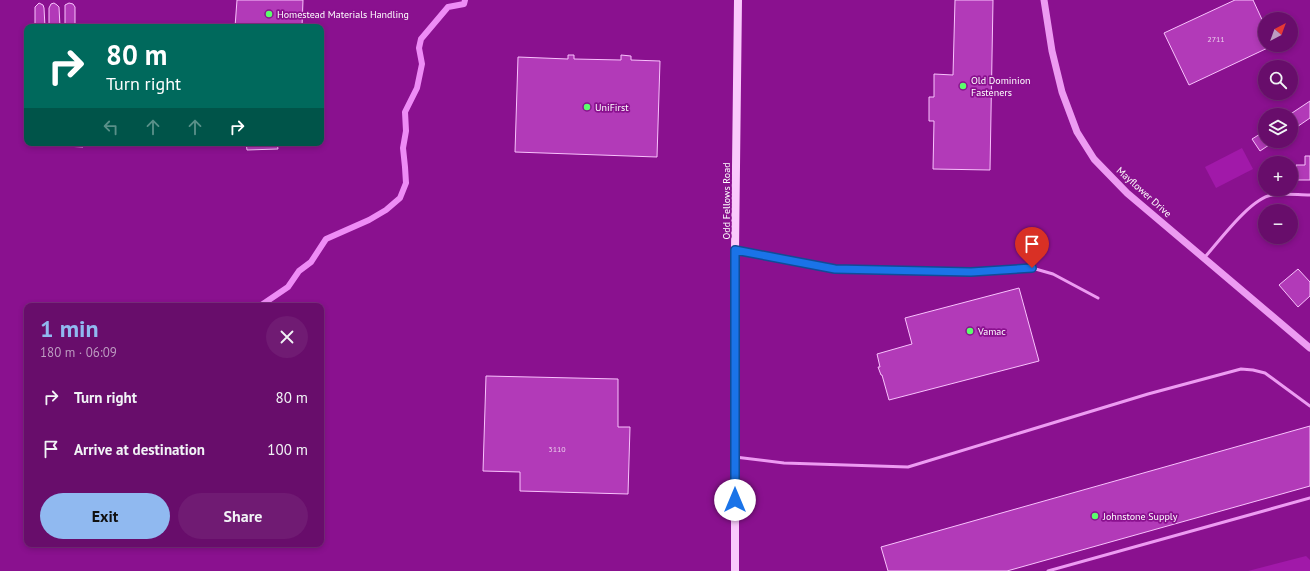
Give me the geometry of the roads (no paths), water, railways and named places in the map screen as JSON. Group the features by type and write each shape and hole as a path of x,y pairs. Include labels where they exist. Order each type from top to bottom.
{"main road":[{"name":"Odd Fellows Road","path":"735,571 735,250 738,0"}],"street":[{"name":"Mayflower Drive","path":"1044,0 1052,51 1062,92 1077,132 1094,159 1127,193 1205,257 1310,348"}],"lane":[{"path":"1205,257 1248,208 1262,198 1272,195 1310,195"},
{"path":"735,250 835,269 971,272 1032,268 1053,274 1098,298"},
{"path":"735,457 784,463 908,467 1148,394 1241,369 1265,373 1310,406"},
{"path":"1048,571 1310,498"}],"waterway":[{"path":"264,303 288,287 299,271 311,262 326,239 369,220 386,210 400,198 406,183 403,148 406,131 405,112 417,88 422,64 419,48 421,39 448,7 464,4 465,0"}],"place":[{"name":"Homestead Materials Handling","path":"269,14"},
{"name":"Old Dominion Fasteners","path":"963,86"},
{"name":"UniFirst","path":"587,107"},
{"name":"Vamac","path":"970,331"},
{"name":"Johnstone Supply","path":"1095,516"}]}
